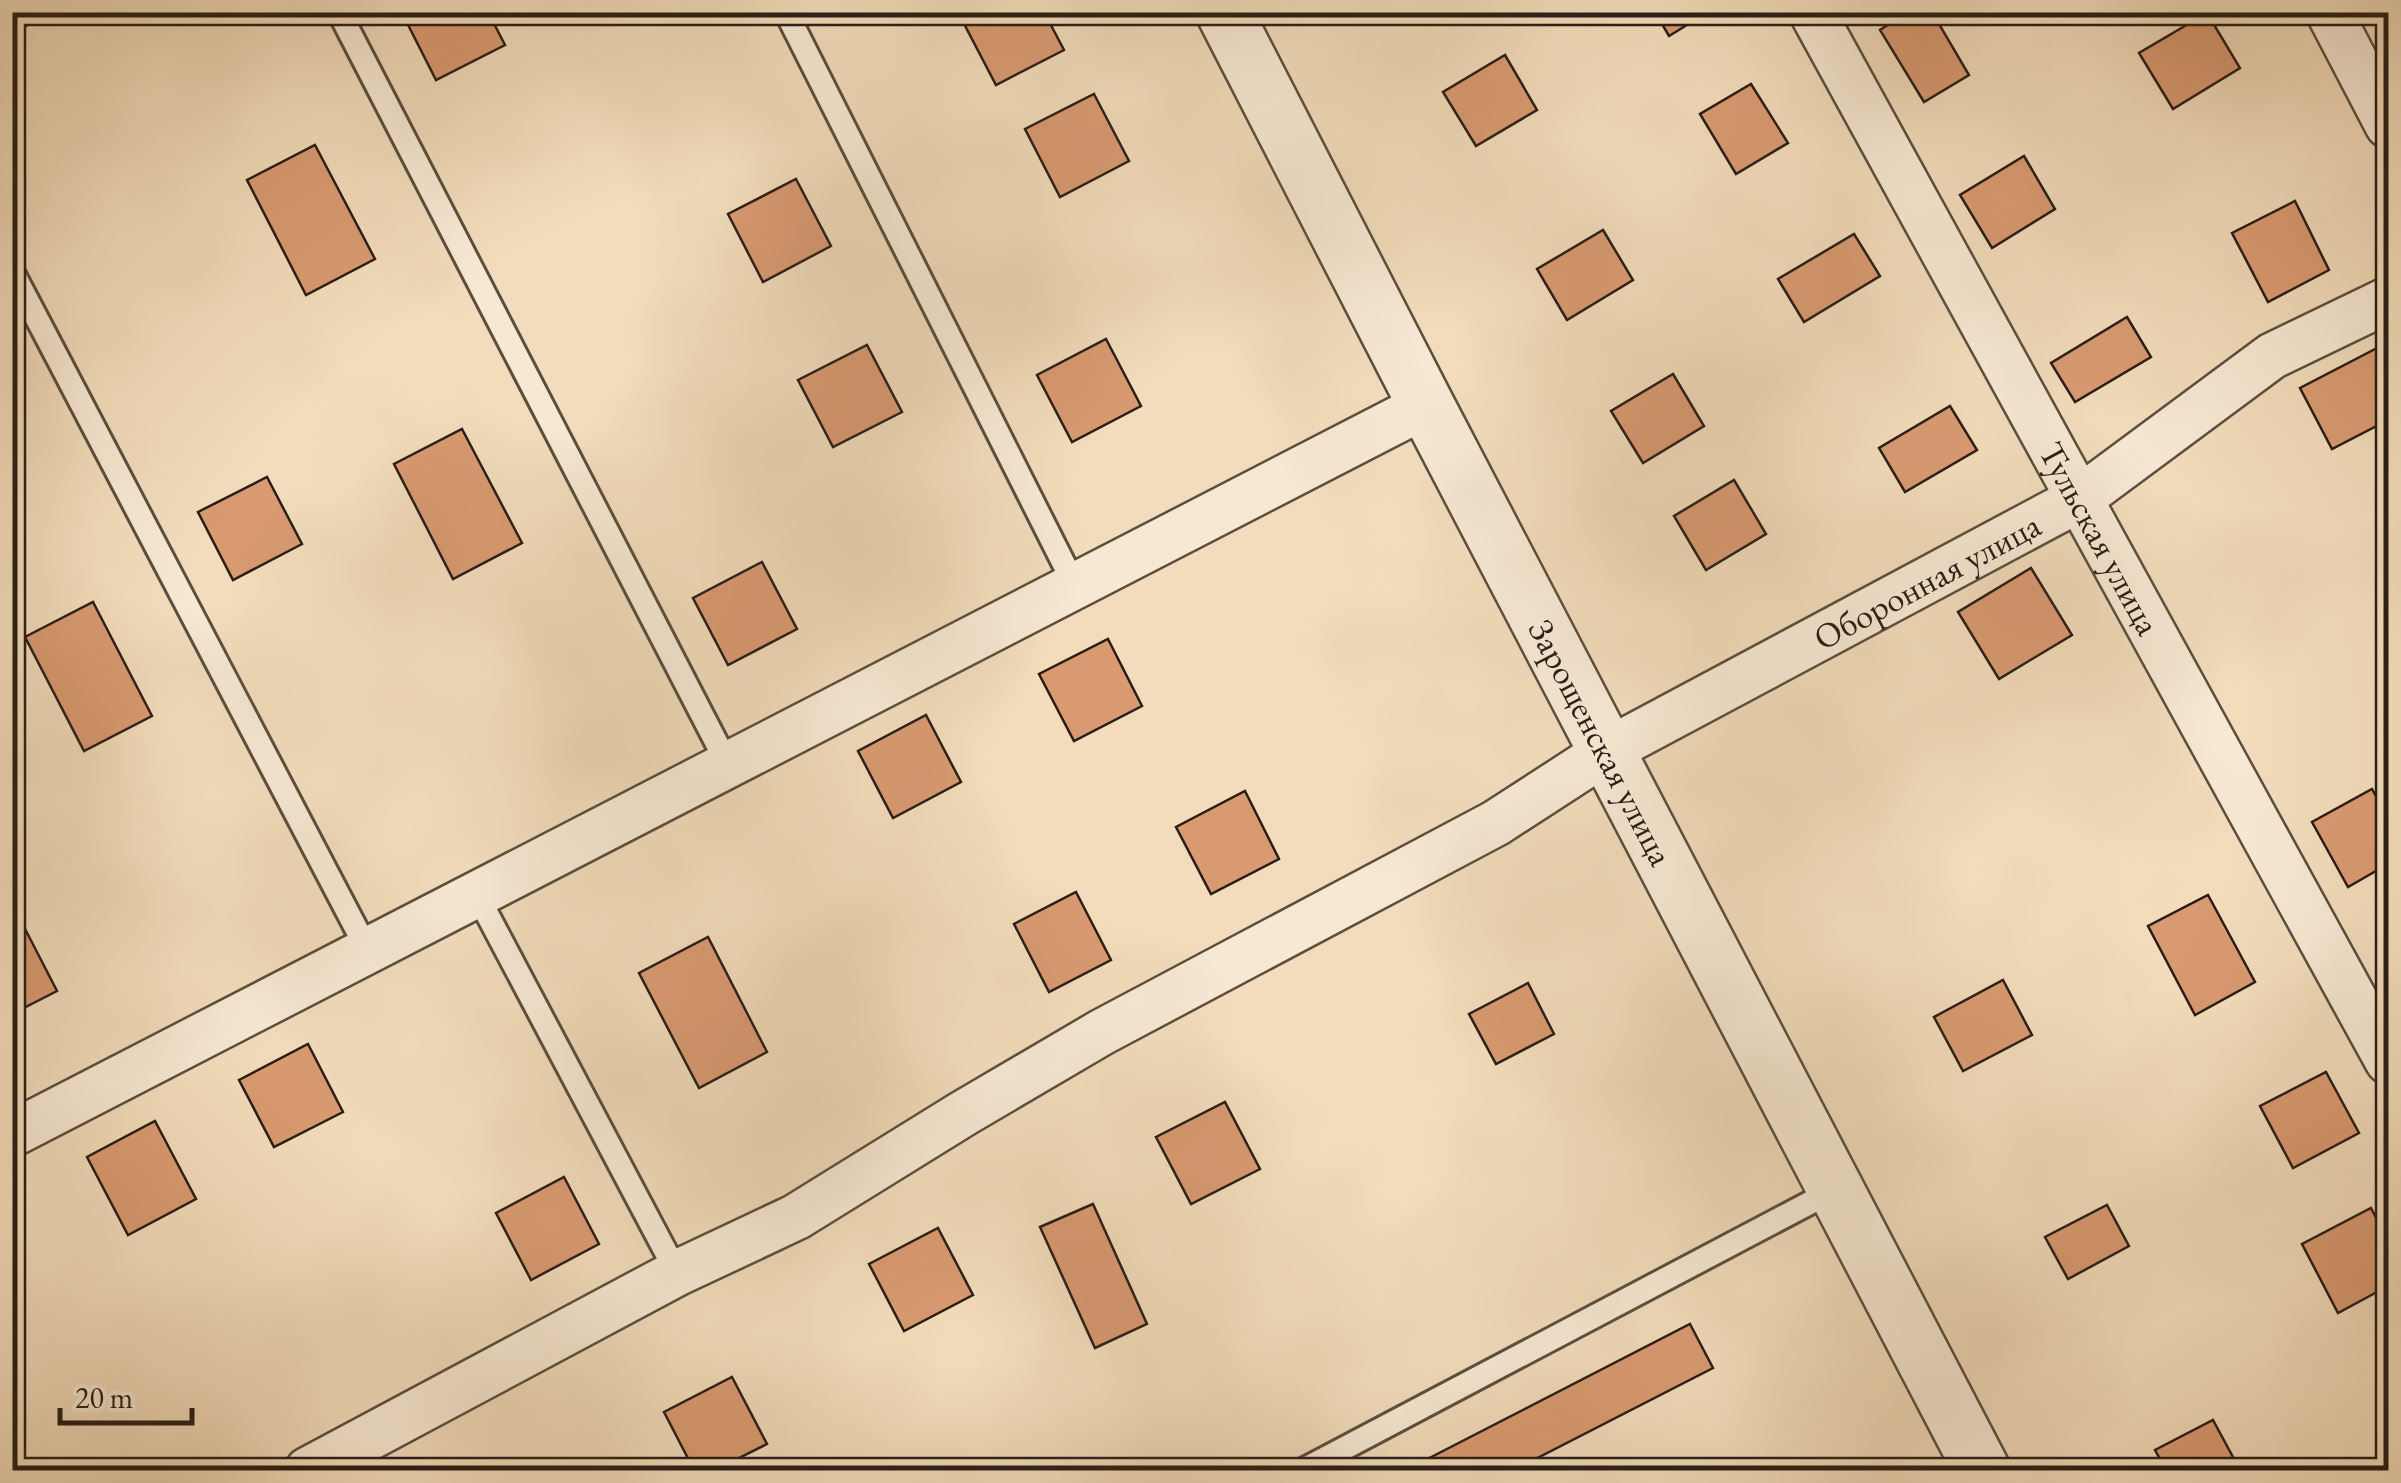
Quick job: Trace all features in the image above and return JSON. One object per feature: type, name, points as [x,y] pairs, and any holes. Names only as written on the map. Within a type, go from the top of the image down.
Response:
[{"type":"street","name":"Зарощенская улица","points":[[1224,12],[1982,1470]]},
{"type":"street","name":"Тульская улица","points":[[1812,12],[2388,1061]]},
{"type":"street","points":[[2329,12],[2388,125]]},
{"type":"street","name":"Оборонная улица","points":[[308,1470],[677,1273],[796,1218],[1102,1032],[1496,823],[1607,751],[2079,499],[2272,356],[2388,300]]},
{"type":"street","points":[[12,1134],[1426,405]]},
{"type":"lane","points":[[339,12],[728,765]]},
{"type":"lane","points":[[786,12],[1076,586]]},
{"type":"lane","points":[[12,270],[368,951]]},
{"type":"lane","points":[[478,894],[677,1273]]},
{"type":"lane","points":[[1303,1470],[1836,1190]]},
{"type":"building","points":[[12,12],[34,12],[38,20],[12,33]]},
{"type":"building","points":[[488,12],[505,45],[436,80],[402,13]]},
{"type":"building","points":[[972,12],[1044,12],[1064,50],[996,85],[961,18]]},
{"type":"building","points":[[1655,12],[1708,12],[1669,36]]},
{"type":"building","points":[[1908,12],[1932,12],[1969,75],[1924,102],[1880,30]]},
{"type":"building","points":[[2207,13],[2240,68],[2173,109],[2139,53]]},
{"type":"building","points":[[1505,55],[1537,110],[1476,146],[1443,92]]},
{"type":"building","points":[[1751,84],[1788,143],[1736,174],[1700,114]]},
{"type":"building","points":[[1094,94],[1129,161],[1060,197],[1025,129]]},
{"type":"building","points":[[315,145],[375,259],[306,295],[247,180]]},
{"type":"building","points":[[2024,156],[2055,209],[1992,248],[1960,195]]},
{"type":"building","points":[[796,179],[831,246],[763,282],[728,214]]},
{"type":"building","points":[[2295,201],[2329,270],[2268,302],[2232,233]]},
{"type":"building","points":[[1603,230],[1633,280],[1567,320],[1537,269]]},
{"type":"building","points":[[1854,234],[1880,276],[1804,322],[1778,279]]},
{"type":"building","points":[[2127,317],[2151,357],[2075,402],[2051,363]]},
{"type":"building","points":[[1106,339],[1141,406],[1072,442],[1037,375]]},
{"type":"building","points":[[867,345],[902,412],[833,447],[798,380]]},
{"type":"building","points":[[2383,345],[2388,356],[2388,420],[2332,449],[2300,388]]},
{"type":"building","points":[[1673,374],[1704,426],[1643,463],[1611,411]]},
{"type":"building","points":[[1950,406],[1977,450],[1905,492],[1879,448]]},
{"type":"building","points":[[462,429],[522,543],[453,579],[394,464]]},
{"type":"building","points":[[267,477],[302,544],[233,580],[198,512]]},
{"type":"building","points":[[1734,480],[1766,534],[1706,570],[1674,516]]},
{"type":"building","points":[[762,562],[797,629],[728,665],[693,598]]},
{"type":"building","points":[[2031,568],[2072,635],[1999,679],[1958,612]]},
{"type":"building","points":[[93,602],[152,716],[84,751],[25,637]]},
{"type":"building","points":[[1108,639],[1142,706],[1074,741],[1039,674]]},
{"type":"building","points":[[926,715],[961,782],[893,818],[858,751]]},
{"type":"building","points":[[2372,789],[2388,818],[2388,864],[2348,887],[2312,822]]},
{"type":"building","points":[[1245,791],[1279,859],[1211,894],[1176,827]]},
{"type":"building","points":[[1076,892],[1111,960],[1049,992],[1014,924]]},
{"type":"building","points":[[2208,895],[2255,982],[2195,1015],[2148,926]]},
{"type":"building","points":[[22,923],[57,991],[12,1014],[12,928]]},
{"type":"building","points":[[708,937],[767,1052],[699,1088],[639,973]]},
{"type":"building","points":[[2003,980],[2032,1035],[1963,1071],[1934,1017]]},
{"type":"building","points":[[1528,983],[1554,1034],[1496,1064],[1469,1014]]},
{"type":"building","points":[[308,1044],[343,1112],[274,1147],[239,1080]]},
{"type":"building","points":[[2326,1072],[2359,1133],[2293,1168],[2260,1106]]},
{"type":"building","points":[[1225,1102],[1260,1169],[1191,1204],[1156,1137]]},
{"type":"building","points":[[155,1121],[196,1199],[128,1235],[87,1157]]},
{"type":"building","points":[[564,1177],[599,1244],[531,1280],[496,1213]]},
{"type":"building","points":[[1093,1204],[1147,1324],[1095,1348],[1040,1227]]},
{"type":"building","points":[[2107,1205],[2129,1246],[2068,1279],[2045,1237]]},
{"type":"building","points":[[2371,1208],[2388,1241],[2388,1286],[2338,1313],[2302,1244]]},
{"type":"building","points":[[938,1228],[973,1295],[904,1331],[869,1264]]},
{"type":"building","points":[[1690,1324],[1713,1368],[1514,1470],[1406,1470]]},
{"type":"building","points":[[732,1377],[767,1444],[715,1470],[694,1470],[664,1412]]},
{"type":"building","points":[[2213,1420],[2240,1470],[2166,1470],[2155,1450]]}]
